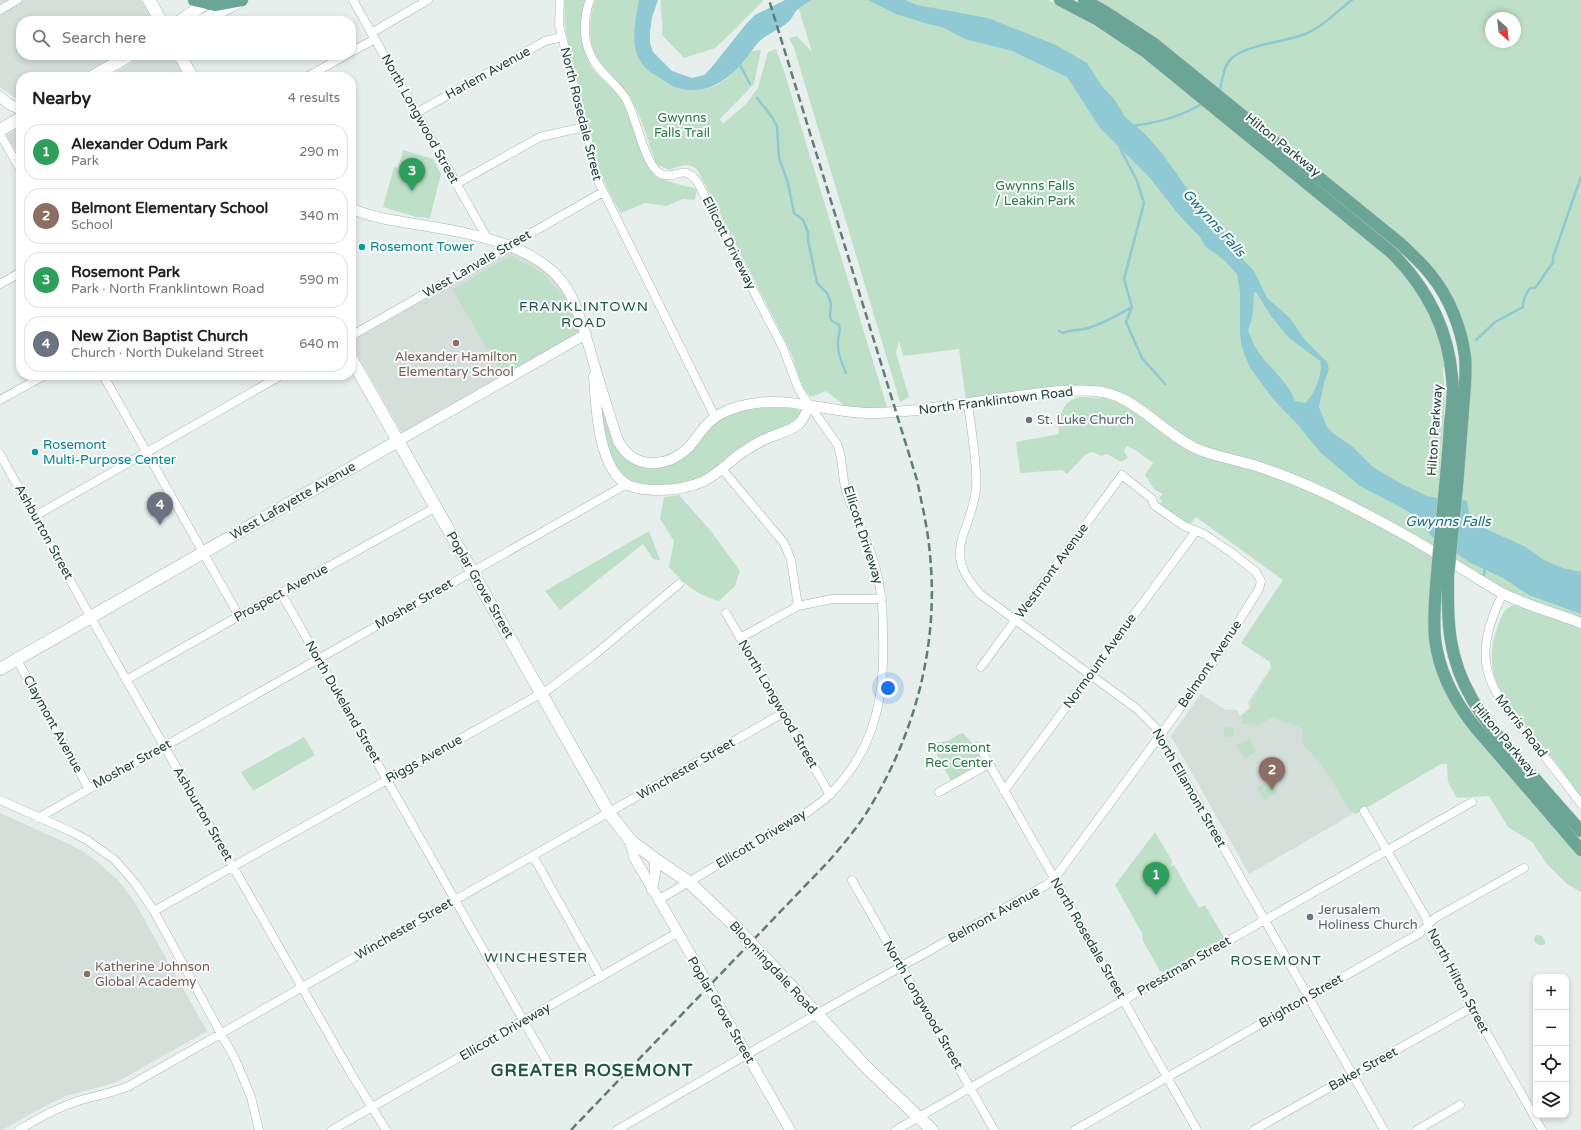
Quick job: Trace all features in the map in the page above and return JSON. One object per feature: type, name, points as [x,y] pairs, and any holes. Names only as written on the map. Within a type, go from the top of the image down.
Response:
[{"type":"main road","points":[[149,0],[157,16]]},
{"type":"main road","name":"Hilton Parkway","points":[[1060,0],[1098,20],[1184,76],[1406,249],[1432,275],[1444,294],[1454,314],[1460,334],[1465,356],[1465,383],[1451,487],[1442,575],[1434,615],[1435,639],[1439,659],[1454,697],[1475,728],[1581,850]]},
{"type":"main road","name":"Hilton Parkway","points":[[1084,0],[1153,43],[1184,76]]},
{"type":"main road","points":[[186,16],[203,1],[215,5],[241,1]]},
{"type":"main road","points":[[211,16],[241,1]]},
{"type":"main road","points":[[101,72],[121,60]]},
{"type":"main road","points":[[183,60],[189,72]]},
{"type":"main road","name":"Hilton Parkway","points":[[1231,113],[1392,253],[1406,267],[1429,301],[1439,320],[1445,339],[1452,377],[1451,487]]},
{"type":"main road","points":[[0,130],[16,121]]},
{"type":"main road","name":"Poplar Grove Street","points":[[356,367],[609,813]]},
{"type":"main road","name":"West Lafayette Avenue","points":[[0,670],[398,441]]},
{"type":"main road","name":"Hilton Parkway","points":[[1442,575],[1450,637],[1454,655],[1467,691],[1475,706],[1500,739],[1581,831]]},
{"type":"main road","name":"Bloomingdale Road","points":[[609,813],[630,840],[689,882],[736,927],[866,1067],[932,1130]]},
{"type":"street","points":[[0,10],[18,0]]},
{"type":"street","name":"North Longwood Street","points":[[353,0],[487,238]]},
{"type":"street","points":[[356,48],[428,0]]},
{"type":"street","name":"North Rosedale Street","points":[[560,0],[559,20],[562,37],[598,181],[715,417]]},
{"type":"street","name":"Ellicott Driveway","points":[[590,0],[585,26],[588,49],[594,63],[626,99],[654,168],[658,172],[667,176],[687,172],[695,178],[778,339],[799,390],[808,405],[832,435],[841,453],[846,492],[872,554],[882,599],[884,659],[883,682],[876,717],[862,752],[849,773],[830,795],[806,813],[658,900]]},
{"type":"street","name":"Harlem Avenue","points":[[416,113],[545,41],[562,37]]},
{"type":"street","points":[[316,72],[337,60]]},
{"type":"street","points":[[0,97],[16,108]]},
{"type":"street","points":[[456,184],[540,137],[584,127]]},
{"type":"street","points":[[0,134],[16,162]]},
{"type":"street","name":"West Lanvale Street","points":[[356,333],[603,192]]},
{"type":"street","name":"North Franklintown Road","points":[[356,211],[487,238],[508,246],[543,263],[555,273],[570,294],[586,334],[618,441],[623,450],[629,456],[638,461],[658,463],[668,460],[691,445],[708,423],[715,417],[732,409],[755,403],[791,402],[864,414],[968,404],[1057,392],[1087,390],[1111,394],[1124,399],[1193,447],[1272,471],[1326,494],[1419,542],[1503,593],[1581,623]]},
{"type":"street","points":[[0,284],[16,275]]},
{"type":"street","name":"West Lafayette Avenue","points":[[398,441],[586,334]]},
{"type":"street","name":"North Franklintown Road","points":[[592,357],[595,396],[603,448],[611,466],[618,476],[627,484]]},
{"type":"street","points":[[0,400],[36,380]]},
{"type":"street","points":[[106,380],[239,616]]},
{"type":"street","points":[[35,516],[273,380]]},
{"type":"street","name":"North Ellamont Street","points":[[968,404],[976,489],[974,501],[961,541],[960,561],[967,578],[980,594],[1137,709],[1155,727],[1384,1130]]},
{"type":"street","points":[[627,484],[645,489],[682,488],[704,481],[722,469],[745,450],[761,441],[792,429],[806,415],[808,405]]},
{"type":"street","name":"Ashburton Street","points":[[0,454],[126,680],[371,1108],[386,1130]]},
{"type":"street","points":[[722,469],[784,544],[790,560],[798,606]]},
{"type":"street","name":"Westmont Avenue","points":[[981,667],[1122,475],[1147,495],[1152,500],[1154,505],[1184,526],[1196,531]]},
{"type":"street","name":"Mosher Street","points":[[38,818],[627,484]]},
{"type":"street","name":"Prospect Avenue","points":[[126,680],[436,507]]},
{"type":"street","name":"Belmont Avenue","points":[[617,1130],[817,1014],[1046,885],[1054,878],[1216,659],[1259,589],[1261,581],[1256,572],[1232,553],[1204,534],[1196,531]]},
{"type":"street","name":"Normount Avenue","points":[[1004,791],[1196,531]]},
{"type":"street","name":"Riggs Avenue","points":[[154,911],[541,693],[593,656],[679,584]]},
{"type":"street","name":"North Dukeland Street","points":[[281,593],[547,1062]]},
{"type":"street","name":"Morris Road","points":[[1503,593],[1493,615],[1486,644],[1485,658],[1490,681],[1511,716],[1581,804]]},
{"type":"street","points":[[740,638],[798,606],[832,599],[882,599]]},
{"type":"street","name":"North Longwood Street","points":[[726,613],[830,795]]},
{"type":"street","name":"Claymont Avenue","points":[[17,660],[89,789]]},
{"type":"street","name":"Winchester Street","points":[[18,1130],[63,1106],[129,1086],[783,713]]},
{"type":"street","name":"North Rosedale Street","points":[[979,746],[1197,1130]]},
{"type":"street","points":[[939,792],[989,764]]},
{"type":"street","points":[[0,800],[82,838],[115,860],[136,882],[154,911],[243,1075],[259,1130]]},
{"type":"street","name":"Presstman Street","points":[[896,1130],[1472,802]]},
{"type":"street","name":"North Hilton Street","points":[[1364,811],[1425,916],[1431,935],[1471,1008],[1542,1130]]},
{"type":"street","name":"Poplar Grove Street","points":[[630,840],[634,857],[652,890],[702,974],[790,1130]]},
{"type":"street","points":[[533,856],[601,977]]},
{"type":"street","points":[[652,890],[655,874],[655,859]]},
{"type":"street","name":"Brighton Street","points":[[1075,1130],[1420,932],[1435,918],[1524,868]]},
{"type":"street","name":"North Longwood Street","points":[[852,880],[994,1130]]},
{"type":"street","name":"Ellicott Driveway","points":[[332,1130],[677,934]]},
{"type":"street","name":"Baker Street","points":[[1254,1130],[1471,1008]]},
{"type":"street","points":[[1417,1130],[1460,1105]]},
{"type":"shaded area","points":[[0,0],[141,0],[150,16],[16,16],[16,60],[108,60],[87,72],[16,72],[16,98],[0,87]]},
{"type":"shaded area","points":[[136,60],[177,60],[183,72],[116,72]]},
{"type":"shaded area","points":[[16,130],[16,151],[6,135]]},
{"type":"shaded area","name":"Alexander Hamilton Elementary School","points":[[509,252],[525,257],[551,275],[566,297],[580,331],[404,433],[402,433],[356,352],[356,338]]},
{"type":"shaded area","points":[[1273,664],[1331,766],[1353,814],[1249,874],[1171,736],[1201,694],[1226,710],[1237,710],[1240,716],[1249,708],[1248,702]]},
{"type":"shaded area","name":"Katherine Johnson Global Academy","points":[[0,813],[82,851],[118,880],[134,901],[207,1031],[114,1083],[66,1096],[2,1130],[0,1130]]},
{"type":"green space","name":"Gwynns Falls Trail","points":[[565,0],[586,0],[582,17],[582,36],[583,46],[589,63],[597,74],[616,91],[622,99],[634,124],[649,168],[665,180],[697,189],[695,200],[683,199],[666,206],[645,203],[621,213],[605,182],[593,149],[568,40],[564,10]]},
{"type":"green space","points":[[595,0],[658,0],[649,6],[647,58],[704,89],[725,80],[743,63],[752,51],[761,50],[754,84],[720,119],[723,124],[746,104],[758,88],[768,52],[776,49],[887,407],[864,408],[845,406],[826,391],[811,397],[803,387],[790,351],[697,169],[686,165],[669,170],[656,164],[634,104],[626,91],[599,62],[595,55],[592,48],[590,23]]},
{"type":"green space","points":[[661,0],[763,1],[715,48],[684,58],[662,35]]},
{"type":"green space","name":"Gwynns Falls / Leakin Park","points":[[801,0],[1048,0],[1106,33],[1161,71],[1389,256],[1415,287],[1434,319],[1447,367],[1443,367],[1445,403],[1434,548],[1257,462],[1197,445],[1107,389],[966,401],[959,349],[903,356],[899,341],[896,353],[909,397],[900,402],[794,48],[789,38],[797,36],[812,52],[797,3]]},
{"type":"green space","points":[[1093,0],[1581,0],[1581,620],[1502,588],[1455,561],[1457,552],[1471,370],[1443,281]]},
{"type":"green space","points":[[403,150],[433,159],[441,174],[430,218],[416,217],[383,207],[394,167],[398,168]]},
{"type":"green space","points":[[510,256],[542,272],[564,297],[580,331],[503,376],[453,289]]},
{"type":"green space","points":[[600,394],[621,451],[663,466],[676,462],[688,455],[708,431],[718,422],[725,417],[741,411],[759,408],[789,408],[801,412],[801,417],[711,473],[691,481],[678,484],[644,485],[631,481],[622,474],[616,465],[607,442],[604,429]]},
{"type":"green space","points":[[1081,397],[1104,398],[1122,404],[1154,425],[1258,471],[1305,489],[1366,519],[1433,556],[1429,614],[1467,726],[1581,857],[1581,892],[1567,884],[1547,864],[1532,842],[1508,827],[1489,796],[1457,798],[1448,782],[1447,764],[1441,764],[1356,814],[1349,810],[1327,772],[1303,744],[1303,729],[1273,717],[1257,726],[1242,723],[1241,717],[1251,708],[1251,701],[1271,669],[1270,662],[1241,643],[1283,580],[1196,517],[1186,529],[1157,507],[1162,501],[1159,498],[1163,494],[1154,489],[1145,475],[1153,463],[1127,446],[1124,451],[1128,458],[1121,462],[1107,454],[1101,456],[1093,452],[1086,454],[1067,474],[1062,470],[1020,473],[1016,442],[1059,434],[1059,422],[1064,408],[1070,401]]},
{"type":"green space","points":[[679,495],[711,531],[740,571],[735,586],[719,601],[704,596],[691,588],[669,567],[674,541],[660,519],[664,497]]},
{"type":"green space","points":[[649,531],[660,560],[653,559],[643,544],[560,610],[545,591]]},
{"type":"green space","points":[[1516,604],[1581,627],[1581,797],[1557,764],[1513,711],[1496,682],[1492,666],[1492,648],[1501,617],[1507,609]]},
{"type":"green space","points":[[1229,726],[1233,728],[1235,732],[1233,736],[1229,738],[1225,736],[1223,732],[1225,728]]},
{"type":"green space","name":"Rosemont Rec Center","points":[[963,733],[973,744],[984,762],[951,781],[932,745],[934,743],[948,741]]},
{"type":"green space","points":[[304,737],[315,755],[253,791],[241,772]]},
{"type":"green space","points":[[1249,739],[1257,751],[1245,759],[1237,746]]},
{"type":"green space","points":[[1270,780],[1277,793],[1264,800],[1257,787]]},
{"type":"green space","points":[[1155,832],[1172,861],[1171,866],[1174,865],[1199,908],[1205,905],[1225,939],[1164,972],[1160,971],[1143,941],[1142,933],[1115,885]]},
{"type":"green space","points":[[1536,935],[1542,936],[1545,944],[1537,944],[1534,939]]},
{"type":"water","points":[[639,0],[658,0],[652,17],[650,32],[650,43],[653,52],[672,71],[692,78],[704,75],[711,68],[755,15],[785,0],[811,0],[799,8],[787,23],[760,41],[731,75],[715,85],[697,90],[688,90],[672,86],[667,83],[647,69],[640,61],[634,43],[635,22]]},
{"type":"water","name":"Gwynns Falls","points":[[868,0],[905,0],[917,5],[988,18],[1056,45],[1087,63],[1101,85],[1114,99],[1125,117],[1145,134],[1161,152],[1198,204],[1220,226],[1232,248],[1254,271],[1267,298],[1290,318],[1305,340],[1327,362],[1329,369],[1324,383],[1319,407],[1327,427],[1334,434],[1353,447],[1373,467],[1398,482],[1427,496],[1467,501],[1470,518],[1479,526],[1524,546],[1544,560],[1563,568],[1581,572],[1581,614],[1529,595],[1503,578],[1469,562],[1431,536],[1416,517],[1360,486],[1320,452],[1298,425],[1273,399],[1251,369],[1241,343],[1240,292],[1237,274],[1224,260],[1206,247],[1200,237],[1178,214],[1150,178],[1100,128],[1067,77],[1012,51],[965,39],[942,27],[896,14]],"holes":[[[1256,292],[1271,316],[1289,338],[1320,361],[1321,371],[1315,389],[1305,403],[1295,401],[1288,387],[1262,357],[1253,343],[1248,330],[1252,316],[1254,293]]]},
{"type":"waterway","points":[[1219,92],[1226,66],[1232,58],[1246,50],[1297,37],[1312,31],[1352,0]]},
{"type":"waterway","points":[[739,63],[750,84]]},
{"type":"waterway","points":[[757,98],[777,126],[779,158],[788,183],[794,213],[803,220],[808,232],[808,240],[817,283],[827,293],[831,303],[830,317],[832,321],[839,325],[838,350],[846,373]]},
{"type":"waterway","points":[[1132,126],[1169,118],[1187,112],[1203,103]]},
{"type":"waterway","points":[[1120,148],[1137,181],[1144,203],[1124,279],[1132,307],[1126,322],[1142,358],[1165,384]]},
{"type":"waterway","points":[[1476,340],[1495,322],[1523,307],[1524,299],[1530,288],[1535,288],[1553,263],[1553,257],[1581,177]]},
{"type":"waterway","points":[[1059,331],[1063,333],[1085,329],[1110,319],[1132,307]]},
{"type":"waterway","points":[[1484,575],[1485,568]]},
{"type":"railway","points":[[571,1130],[828,862],[854,831],[884,783],[898,752],[910,721],[920,688],[927,656],[931,622],[932,589],[929,545],[917,480],[769,0]]},
{"type":"place","name":"Rosemont Park","points":[[412,191]]},
{"type":"place","name":"Rosemont Tower","points":[[362,247]]},
{"type":"place","name":"Alexander Hamilton Elementary School","points":[[456,343]]},
{"type":"place","name":"St. Luke Church","points":[[1029,420]]},
{"type":"place","name":"Rosemont Multi-Purpose Center","points":[[35,452]]},
{"type":"place","name":"New Zion Baptist Church","points":[[160,525]]},
{"type":"place","name":"Belmont Elementary School","points":[[1272,790]]},
{"type":"place","name":"Alexander Odum Park","points":[[1156,895]]},
{"type":"place","name":"Jerusalem Holiness Church","points":[[1310,917]]},
{"type":"place","name":"Katherine Johnson Global Academy","points":[[87,974]]},
{"type":"district","name":"FRANKLINTOWN ROAD","points":[[584,314]]},
{"type":"district","name":"WINCHESTER","points":[[536,957]]},
{"type":"district","name":"ROSEMONT","points":[[1276,960]]},
{"type":"district","name":"GREATER ROSEMONT","points":[[592,1070]]}]
